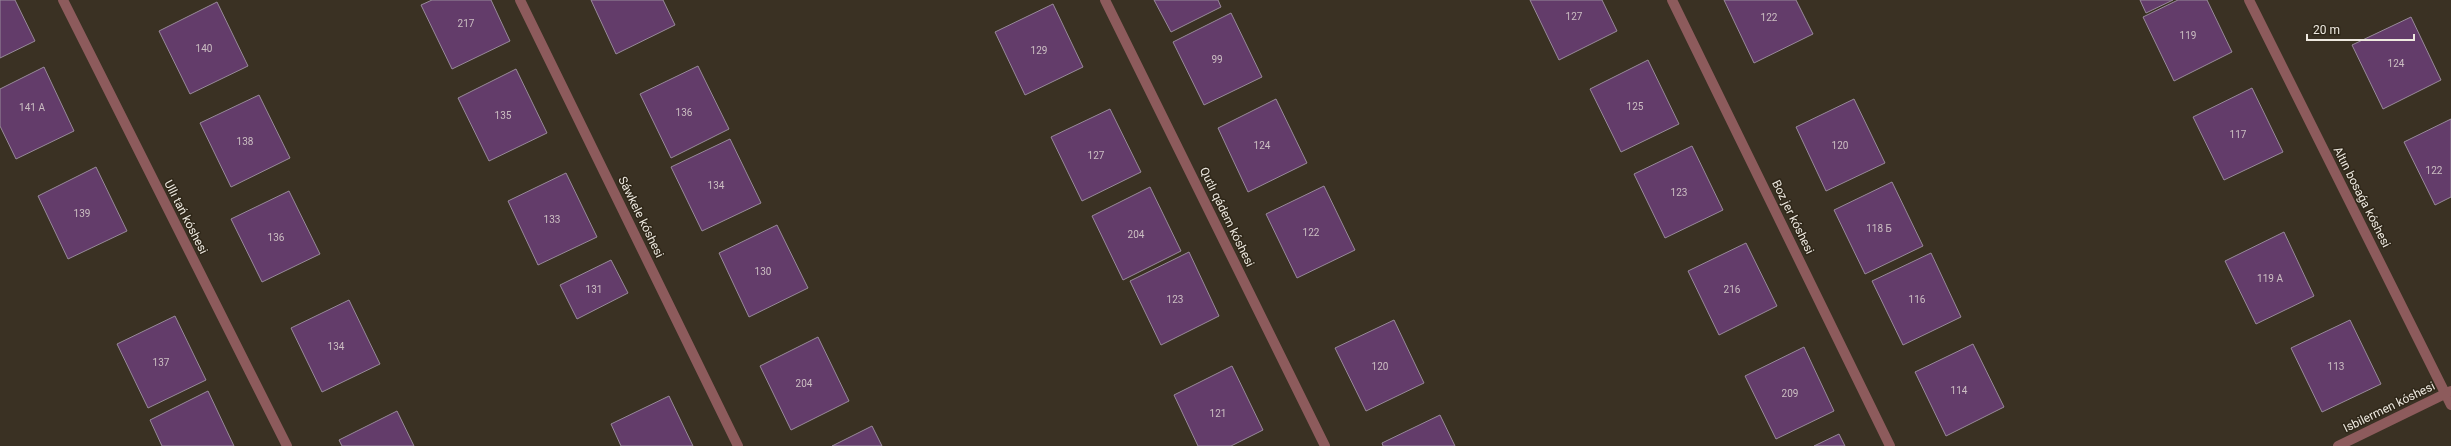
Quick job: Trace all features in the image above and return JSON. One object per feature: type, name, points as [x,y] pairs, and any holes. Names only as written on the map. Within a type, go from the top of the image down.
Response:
[{"type":"street","name":"Ullı tań kóshesi","points":[[63,0],[287,446]]},
{"type":"street","name":"Sáwkele kóshesi","points":[[520,0],[738,446]]},
{"type":"street","name":"Qutlı qádem kóshesi","points":[[1105,0],[1325,446]]},
{"type":"street","name":"Boz jer kóshesi","points":[[1672,0],[1890,446]]},
{"type":"street","name":"Altın bosaǵa kóshesi","points":[[2249,0],[2448,392],[2451,406]]},
{"type":"street","name":"Isbilermen kóshesi","points":[[2338,446],[2448,392]]},
{"type":"building","points":[[0,0],[15,0],[35,41],[0,58]]},
{"type":"building","points":[[432,0],[491,0],[510,41],[452,69],[421,5]]},
{"type":"building","points":[[591,0],[663,0],[675,25],[616,54]]},
{"type":"building","points":[[1154,0],[1218,0],[1221,7],[1171,32]]},
{"type":"building","points":[[1530,0],[1602,0],[1617,31],[1559,60]]},
{"type":"building","points":[[1724,0],[1796,0],[1813,34],[1754,63]]},
{"type":"building","points":[[2140,0],[2173,0],[2146,13]]},
{"type":"building","points":[[2178,0],[2207,0],[2232,52],[2174,81],[2143,17]]},
{"type":"building","points":[[217,2],[248,66],[190,94],[159,31]]},
{"type":"building","points":[[1053,4],[1083,67],[1025,95],[995,32]]},
{"type":"building","points":[[1231,13],[1262,77],[1204,105],[1173,42]]},
{"type":"building","points":[[2411,17],[2441,80],[2383,109],[2352,45]]},
{"type":"building","points":[[1648,60],[1679,124],[1621,152],[1590,89]]},
{"type":"building","points":[[698,66],[729,129],[671,158],[640,94]]},
{"type":"building","points":[[44,67],[74,131],[16,159],[0,126],[0,89]]},
{"type":"building","points":[[516,69],[547,133],[489,161],[458,98]]},
{"type":"building","points":[[2252,88],[2283,152],[2224,180],[2193,117]]},
{"type":"building","points":[[259,95],[290,158],[231,187],[200,123]]},
{"type":"building","points":[[1276,99],[1307,163],[1248,192],[1218,128]]},
{"type":"building","points":[[1854,99],[1885,163],[1826,191],[1796,127]]},
{"type":"building","points":[[1110,109],[1141,172],[1082,201],[1051,137]]},
{"type":"building","points":[[2451,119],[2451,197],[2435,205],[2404,142]]},
{"type":"building","points":[[730,139],[761,203],[702,231],[671,167]]},
{"type":"building","points":[[1692,146],[1723,210],[1665,238],[1634,174]]},
{"type":"building","points":[[96,167],[127,231],[68,259],[38,196]]},
{"type":"building","points":[[566,173],[597,237],[538,265],[508,201]]},
{"type":"building","points":[[1892,182],[1923,246],[1865,274],[1834,210]]},
{"type":"building","points":[[1324,186],[1355,250],[1297,278],[1266,214]]},
{"type":"building","points":[[1150,187],[1181,251],[1123,280],[1092,216]]},
{"type":"building","points":[[289,191],[320,254],[262,282],[231,219]]},
{"type":"building","points":[[777,225],[808,288],[749,317],[719,253]]},
{"type":"building","points":[[2284,232],[2314,296],[2256,324],[2225,261]]},
{"type":"building","points":[[1746,243],[1777,306],[1719,335],[1688,271]]},
{"type":"building","points":[[1189,252],[1219,316],[1161,345],[1130,281]]},
{"type":"building","points":[[1931,253],[1961,317],[1903,345],[1872,281]]},
{"type":"building","points":[[611,260],[628,293],[577,319],[560,285]]},
{"type":"building","points":[[349,300],[380,364],[322,392],[291,328]]},
{"type":"building","points":[[175,316],[206,380],[148,408],[117,344]]},
{"type":"building","points":[[1394,320],[1424,383],[1366,411],[1335,348]]},
{"type":"building","points":[[2350,320],[2381,384],[2322,412],[2291,348]]},
{"type":"building","points":[[818,337],[849,401],[791,430],[760,366]]},
{"type":"building","points":[[1973,344],[2004,407],[1946,436],[1915,372]]},
{"type":"building","points":[[1804,347],[1834,411],[1776,439],[1745,376]]},
{"type":"building","points":[[1232,366],[1263,430],[1231,446],[1198,446],[1174,395]]},
{"type":"building","points":[[208,391],[234,446],[162,446],[150,420]]},
{"type":"building","points":[[669,396],[693,446],[621,446],[611,424]]},
{"type":"building","points":[[397,411],[414,446],[342,446],[339,440]]},
{"type":"building","points":[[1440,415],[1455,446],[1383,446],[1382,443]]},
{"type":"building","points":[[872,426],[882,446],[832,446]]},
{"type":"building","points":[[1839,434],[1845,446],[1814,446]]}]
